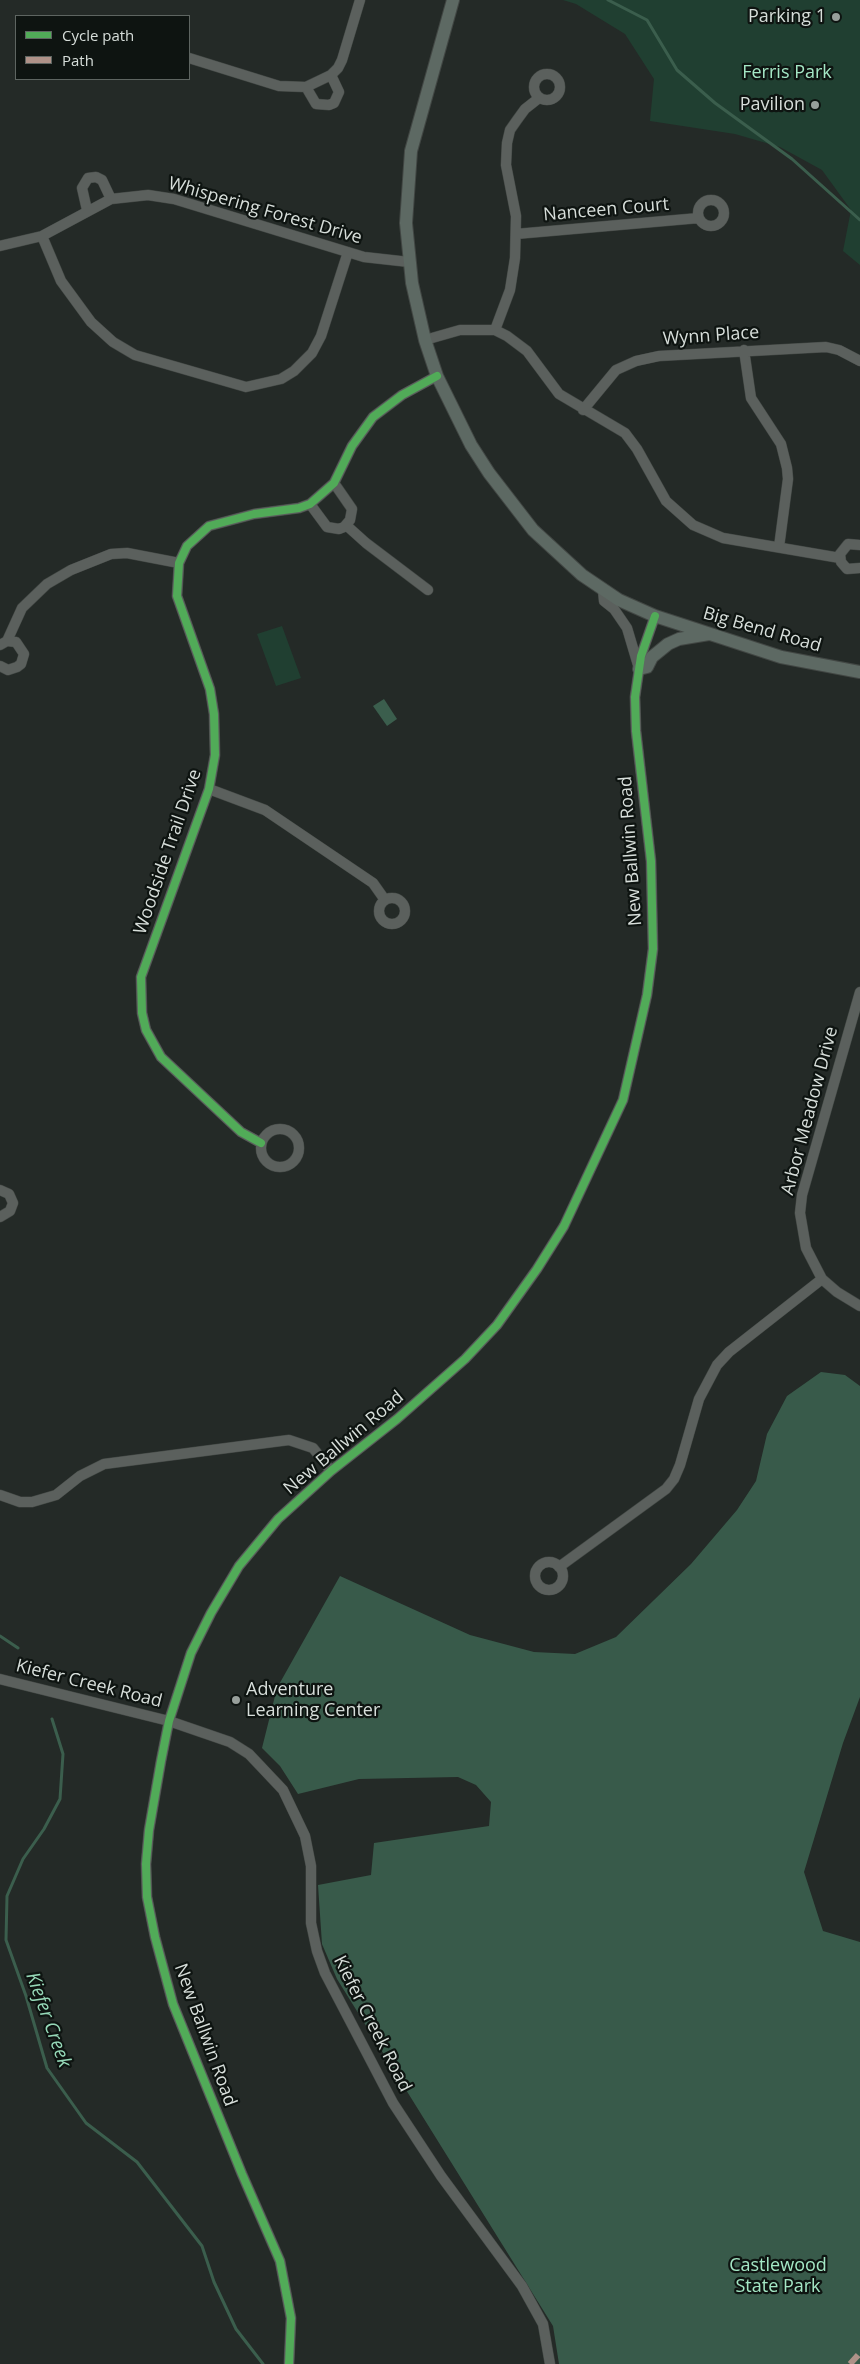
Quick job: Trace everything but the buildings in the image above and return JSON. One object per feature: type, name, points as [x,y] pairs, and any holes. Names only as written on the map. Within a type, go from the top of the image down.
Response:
[{"type":"main road","points":[[453,0],[411,151],[406,200],[409,262],[417,310],[425,340],[437,376],[472,445],[516,510],[565,561],[603,590],[655,616]]},
{"type":"main road","name":"Big Bend Road","points":[[655,616],[781,657],[860,672]]},
{"type":"main road","points":[[639,669],[647,667],[652,657],[668,644],[680,639],[710,634]]},
{"type":"street","points":[[190,58],[278,86],[310,85],[331,75],[342,60],[360,0]]},
{"type":"street","points":[[310,85],[316,104],[329,106],[338,97],[339,92],[331,75]]},
{"type":"street","points":[[495,330],[513,276],[516,234],[516,216],[506,165],[506,143],[510,130],[525,109],[539,98]]},
{"type":"street","points":[[87,210],[82,188],[88,178],[96,177],[102,180],[111,199]]},
{"type":"street","name":"Whispering Forest Drive","points":[[0,246],[42,236],[87,210],[111,199],[148,195],[174,198],[364,257],[409,262]]},
{"type":"street","name":"Nanceen Court","points":[[516,234],[699,218]]},
{"type":"street","points":[[42,236],[61,281],[91,322],[113,342],[135,355],[246,387],[282,379],[294,371],[312,353],[321,336],[348,252]]},
{"type":"street","points":[[425,340],[460,330],[495,330],[518,343],[527,351],[560,394],[583,410],[624,433],[637,449],[666,501],[693,525],[723,538],[779,546],[840,558]]},
{"type":"street","name":"Wynn Place","points":[[583,410],[605,382],[626,364],[659,356],[826,347],[839,350],[860,361]]},
{"type":"street","points":[[744,350],[751,398],[761,416],[777,435],[786,463],[788,479],[779,546]]},
{"type":"street","name":"Woodside Trail Drive","points":[[261,1143],[241,1132],[161,1056],[146,1030],[142,1013],[141,977],[209,789],[215,755],[214,714],[207,680],[179,605],[176,583],[179,562],[187,546],[209,526],[254,514],[299,508],[310,504],[334,483],[352,446],[373,417],[402,395],[437,376]]},
{"type":"street","points":[[310,504],[327,528],[339,529],[346,525],[350,520],[352,509],[334,483]]},
{"type":"street","points":[[346,525],[366,543],[428,590]]},
{"type":"street","points":[[860,545],[852,543],[844,546],[840,554],[840,562],[847,569],[860,568]]},
{"type":"street","points":[[0,666],[13,669],[21,664],[24,659],[20,645],[4,643],[22,608],[47,584],[71,570],[111,554],[127,553],[179,562]]},
{"type":"street","points":[[603,590],[604,601],[614,608],[627,628],[639,669]]},
{"type":"street","name":"New Ballwin Road","points":[[289,2364],[291,2318],[280,2261],[242,2174],[173,2004],[155,1937],[147,1897],[146,1864],[149,1830],[169,1721],[191,1653],[211,1613],[239,1566],[278,1519],[331,1471],[403,1413],[465,1359],[497,1325],[537,1269],[564,1226],[623,1100],[648,995],[653,950],[651,861],[636,731],[635,696],[641,656],[655,616]]},
{"type":"street","points":[[209,789],[265,810],[373,883],[385,900]]},
{"type":"street","name":"Arbor Meadow Drive","points":[[860,992],[856,1016],[802,1195],[800,1213],[806,1248],[811,1262],[822,1279],[837,1292],[860,1306]]},
{"type":"street","points":[[0,1190],[9,1194],[13,1203],[10,1211],[0,1217]]},
{"type":"street","points":[[559,1567],[666,1489],[674,1479],[680,1465],[699,1399],[717,1365],[729,1352],[822,1279]]},
{"type":"street","points":[[0,1495],[20,1502],[32,1502],[56,1495],[80,1476],[104,1464],[289,1440],[313,1448],[331,1471]]},
{"type":"street","name":"Kiefer Creek Road","points":[[0,1679],[169,1721],[230,1742],[249,1754],[287,1797],[306,1836],[311,1866],[311,1923],[317,1951],[325,1973],[393,2103],[446,2183],[522,2286],[543,2324],[550,2364]]},
{"type":"green space","name":"Ferris Park","points":[[563,0],[860,0],[860,265],[843,251],[851,210],[822,170],[780,147],[735,134],[650,121],[654,79],[625,34],[576,4]]},
{"type":"green space","points":[[282,626],[301,678],[276,686],[257,634]]},
{"type":"green space","name":"Castlewood State Park","points":[[821,1372],[845,1375],[860,1386],[860,1697],[843,1743],[804,1872],[823,1931],[860,1942],[860,2364],[559,2364],[553,2326],[337,1979],[322,1944],[318,1885],[371,1875],[374,1843],[489,1826],[491,1802],[476,1785],[458,1777],[359,1779],[298,1794],[280,1766],[262,1748],[277,1688],[340,1576],[470,1635],[534,1652],[575,1654],[616,1637],[691,1564],[737,1510],[756,1481],[767,1434],[787,1396]]},
{"type":"shaded area","points":[[384,699],[397,719],[387,726],[373,706]]},
{"type":"waterway","points":[[608,0],[647,20],[677,70],[715,103],[792,159],[860,220]]},
{"type":"waterway","name":"Kiefer Creek","points":[[0,1636],[18,1648]]},
{"type":"waterway","name":"Kiefer Creek","points":[[52,1719],[63,1754],[60,1799],[44,1829],[23,1859],[7,1896],[6,1940],[26,1996],[47,2068],[86,2123],[137,2162],[202,2246],[214,2282],[236,2329],[263,2364]]},
{"type":"marked path","points":[[850,2364],[860,2353]]},
{"type":"cycle path","points":[[261,1143],[241,1132],[161,1057],[146,1030],[142,1013],[141,977],[209,789],[215,755],[214,714],[210,689],[177,596],[179,563],[187,546],[209,526],[254,514],[299,508],[310,504],[334,483],[352,446],[373,417],[402,395],[437,376]]},
{"type":"cycle path","points":[[289,2364],[291,2318],[280,2261],[242,2174],[173,2004],[155,1937],[147,1897],[146,1864],[149,1830],[169,1721],[191,1653],[211,1613],[239,1566],[278,1519],[331,1471],[397,1419],[465,1359],[497,1325],[537,1269],[564,1226],[623,1100],[647,995],[653,949],[651,861],[636,731],[635,697],[641,656],[655,616]]},
{"type":"place","name":"Parking 1","points":[[836,17]]},
{"type":"place","name":"Pavilion","points":[[815,105]]},
{"type":"place","name":"Adventure Learning Center","points":[[236,1700]]}]
